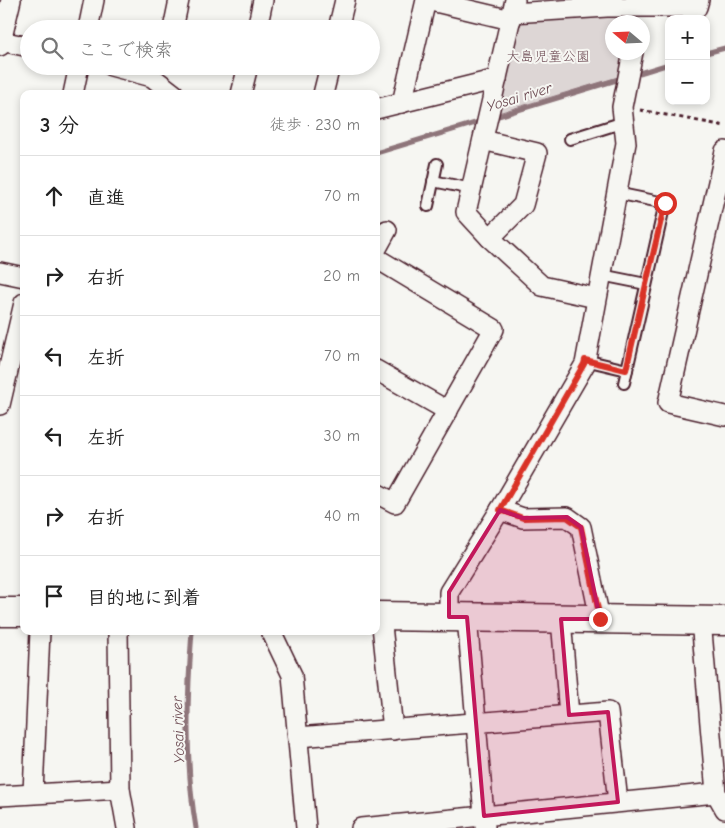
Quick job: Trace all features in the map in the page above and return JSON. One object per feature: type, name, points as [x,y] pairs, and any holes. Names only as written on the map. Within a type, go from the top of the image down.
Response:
[{"type":"street","points":[[11,0],[1,43],[20,46]]},
{"type":"street","points":[[90,20],[94,0]]},
{"type":"street","points":[[175,20],[180,0]]},
{"type":"street","points":[[259,20],[264,0]]},
{"type":"street","points":[[340,20],[345,0]]},
{"type":"street","points":[[402,103],[427,0],[513,11],[608,4],[641,15],[698,7],[699,0]]},
{"type":"street","points":[[513,11],[466,212],[490,238],[542,286],[596,298]]},
{"type":"street","points":[[484,822],[476,723],[458,617],[449,592],[500,510],[584,364],[626,143],[623,114],[631,60]]},
{"type":"street","points":[[73,90],[77,75]]},
{"type":"street","points":[[145,75],[164,84]]},
{"type":"street","points":[[242,90],[246,75]]},
{"type":"street","points":[[324,90],[328,75]]},
{"type":"street","points":[[380,108],[497,79]]},
{"type":"street","points":[[486,126],[537,154],[523,205],[490,238]]},
{"type":"street","points":[[725,151],[721,189],[668,403],[725,416]]},
{"type":"street","points":[[380,243],[387,230]]},
{"type":"street","points":[[380,260],[494,329],[395,503],[380,495]]},
{"type":"street","points":[[0,272],[20,276]]},
{"type":"street","points":[[0,405],[20,320]]},
{"type":"street","points":[[380,372],[448,410]]},
{"type":"street","points":[[500,510],[523,518],[567,517],[581,527],[600,619]]},
{"type":"street","points":[[0,612],[20,612]]},
{"type":"street","points":[[380,616],[713,620],[719,763],[716,792],[725,809]]},
{"type":"street","points":[[561,619],[569,715]]},
{"type":"street","points":[[380,624],[393,730]]},
{"type":"street","points":[[33,793],[40,635]]},
{"type":"street","points":[[118,635],[120,788],[127,828]]},
{"type":"street","points":[[273,635],[292,675],[306,828]]},
{"type":"street","points":[[298,737],[608,712],[618,802]]},
{"type":"street","points":[[0,796],[120,788]]},
{"type":"street","points":[[361,828],[484,822],[618,802],[716,792]]},
{"type":"lane","points":[[570,139],[623,114]]},
{"type":"lane","points":[[428,206],[437,164]]},
{"type":"lane","points":[[433,181],[472,189]]},
{"type":"lane","points":[[616,193],[665,203],[624,383]]},
{"type":"lane","points":[[601,275],[646,284]]},
{"type":"lane","points":[[585,360],[626,370]]},
{"type":"path","points":[[623,114],[725,126]]},
{"type":"highlighted area","points":[[500,510],[523,518],[567,517],[581,527],[600,619],[561,619],[569,715],[608,712],[618,802],[484,816],[467,617],[449,617],[449,592]]},
{"type":"green space","name":"大島児童公園","points":[[605,15],[605,60],[622,60],[618,77],[495,114],[515,21]]},
{"type":"waterway","name":"Yosai river","points":[[710,52],[725,48]]},
{"type":"waterway","name":"Yosai river","points":[[633,75],[665,65]]},
{"type":"waterway","name":"Yosai river","points":[[492,118],[623,78]]},
{"type":"waterway","name":"Yosai river","points":[[380,152],[482,121]]},
{"type":"waterway","name":"Yosai river","points":[[192,635],[188,730],[192,804],[196,828]]},
{"type":"route","points":[[600,619],[581,527],[567,517],[523,518],[500,510],[585,360],[626,370],[665,203]]}]
